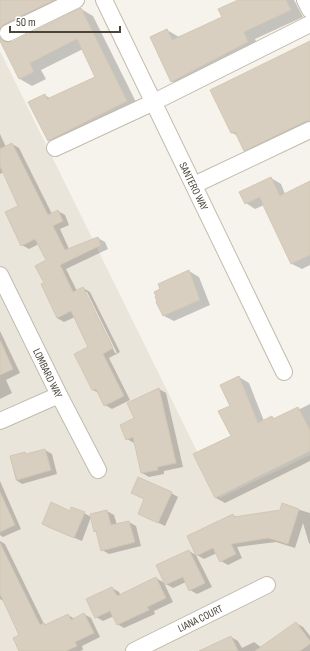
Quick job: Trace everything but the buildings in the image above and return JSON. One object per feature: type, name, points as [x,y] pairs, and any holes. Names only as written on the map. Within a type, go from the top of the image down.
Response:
[{"type":"street","points":[[8,33],[76,0]]},
{"type":"street","name":"SANTERO WAY","points":[[104,0],[284,372]]},
{"type":"street","points":[[305,0],[310,10]]},
{"type":"street","points":[[55,148],[154,102],[310,24]]},
{"type":"street","points":[[194,185],[310,130]]},
{"type":"street","name":"LOMBARD WAY","points":[[0,274],[59,395],[98,470]]},
{"type":"street","points":[[0,422],[59,395]]},
{"type":"street","name":"LIANA COURT","points":[[134,651],[267,585]]},
{"type":"shaded area","points":[[0,51],[220,498],[310,455],[310,651],[0,651]]}]
